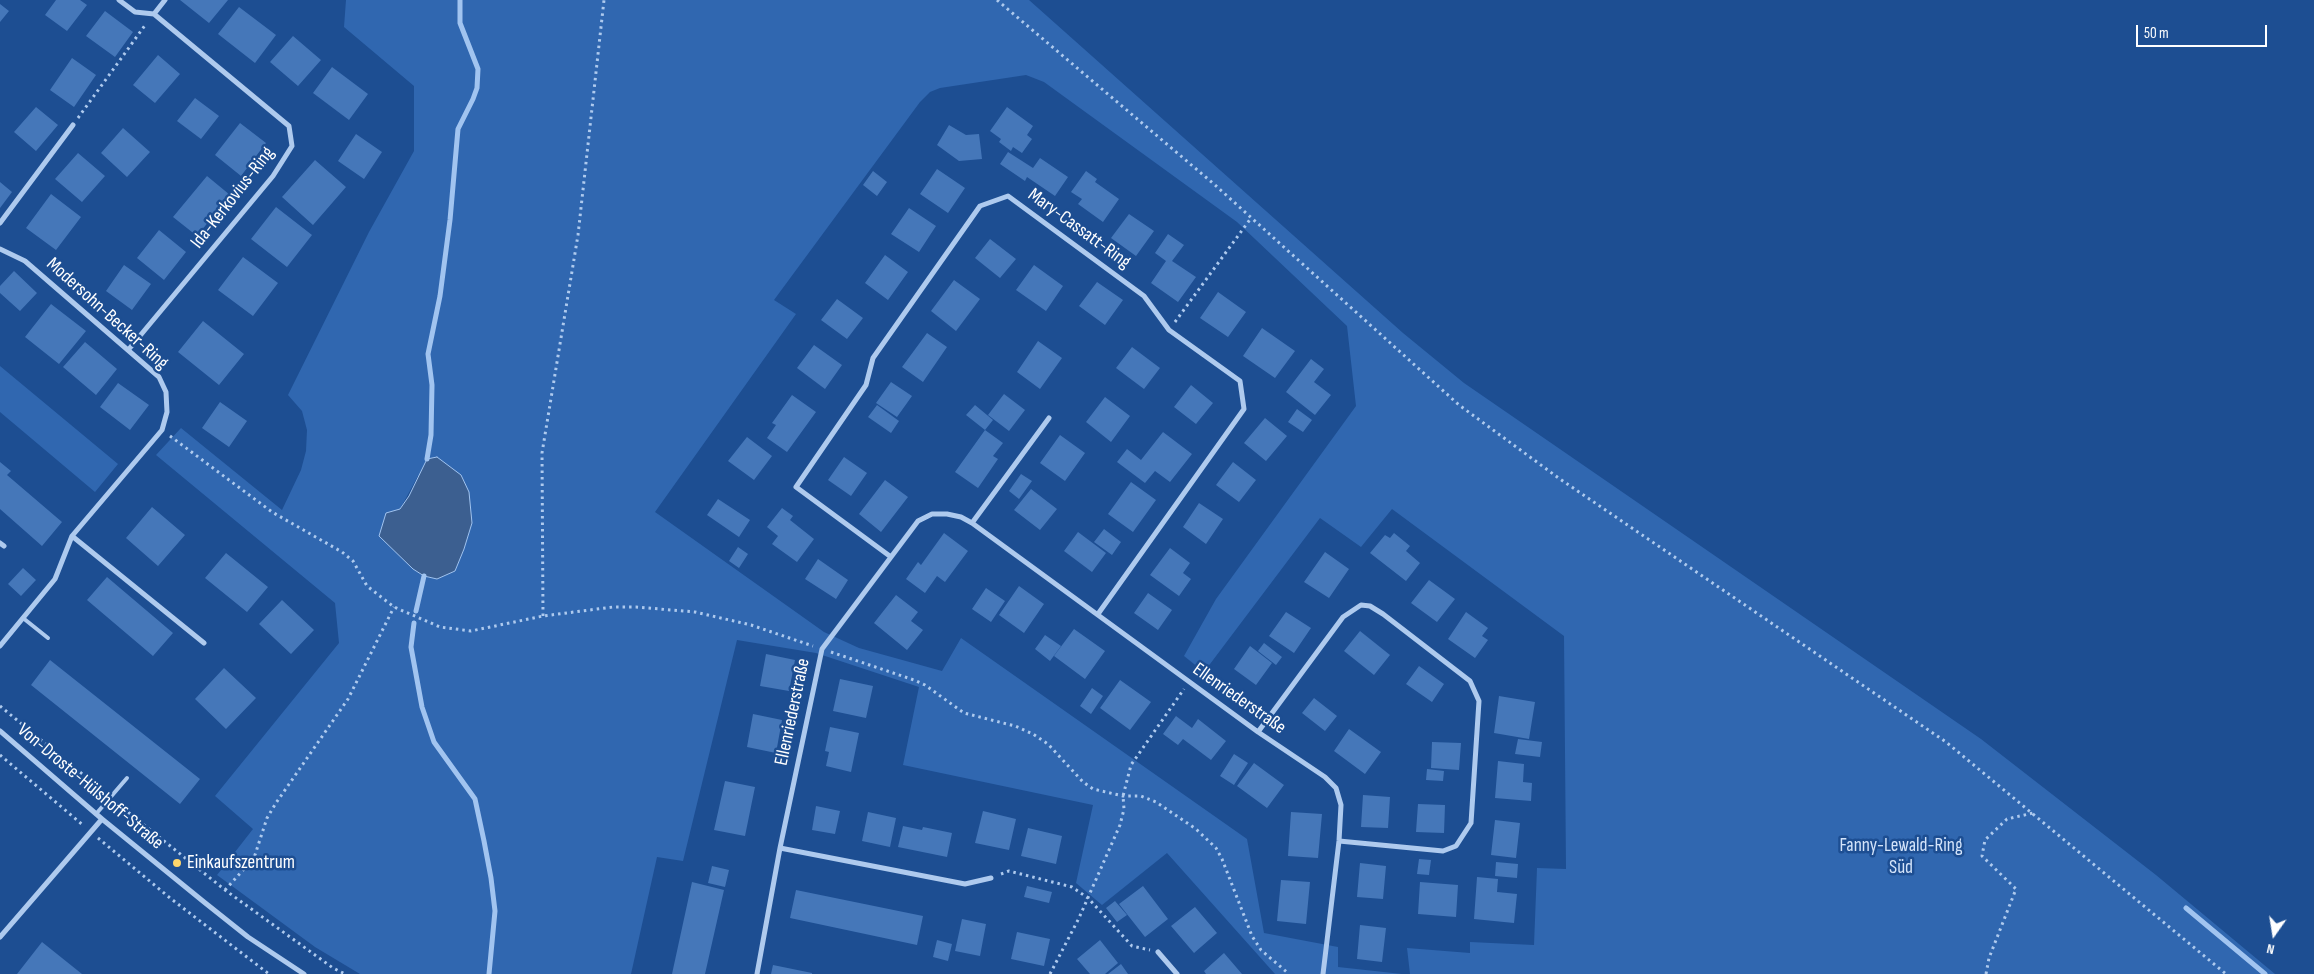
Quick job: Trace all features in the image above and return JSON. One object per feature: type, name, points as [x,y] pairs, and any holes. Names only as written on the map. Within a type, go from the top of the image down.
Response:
[{"type":"street","name":"Ida-Kerkovius-Ring","points":[[119,0],[135,12],[154,14],[289,126],[292,146],[273,176],[129,349]]},
{"type":"street","points":[[154,14],[165,0]]},
{"type":"street","points":[[0,223],[73,124]]},
{"type":"street","name":"Mary-Cassatt-Ring","points":[[891,557],[796,487],[866,385],[873,358],[980,206],[1008,196],[1144,296],[1169,330],[1240,381],[1244,409],[1098,614]]},
{"type":"street","name":"Modersohn-Becker-Ring","points":[[0,249],[25,261],[129,349],[159,377],[166,392],[166,412],[162,430]]},
{"type":"street","points":[[972,523],[1049,418]]},
{"type":"street","points":[[0,646],[55,579],[72,536],[162,430]]},
{"type":"street","name":"Ellenriederstraße","points":[[757,974],[780,848],[822,649],[918,521],[932,514],[954,515],[972,523],[1188,682],[1325,777],[1336,788],[1341,805],[1340,841],[1323,974]]},
{"type":"street","points":[[72,536],[204,643]]},
{"type":"street","points":[[1258,732],[1343,616],[1361,605],[1370,606],[1383,614],[1470,681],[1479,701],[1471,823],[1456,846],[1443,851],[1340,841]]},
{"type":"street","name":"Von-Droste-Hülshoff-Straße","points":[[0,731],[102,820],[248,937],[304,974]]},
{"type":"street","points":[[0,937],[102,820]]},
{"type":"street","points":[[780,848],[965,884],[991,878]]},
{"type":"street","points":[[1158,952],[1177,974]]},
{"type":"lane","points":[[23,618],[48,638]]},
{"type":"lane","points":[[96,814],[126,778]]},
{"type":"path","points":[[544,616],[542,453],[578,235],[604,0]]},
{"type":"path","points":[[997,0],[1251,218],[1436,386],[1514,447],[1946,742],[2226,974]]},
{"type":"path","points":[[73,124],[154,14]]},
{"type":"path","points":[[1169,330],[1251,218]]},
{"type":"path","points":[[162,430],[272,512],[342,552],[353,561],[367,586],[394,607],[427,622],[456,630],[471,631],[544,616],[613,607],[679,611],[751,625],[914,680],[925,685],[964,713],[1015,726],[1033,734],[1048,744],[1083,782],[1093,789],[1123,796],[1141,796],[1156,802],[1208,839],[1222,859],[1252,936],[1261,950],[1289,974]]},
{"type":"path","points":[[225,890],[254,858],[267,818],[348,699],[394,607]]},
{"type":"path","points":[[1050,974],[1088,898],[1120,825],[1124,809],[1123,796],[1132,765],[1188,682]]},
{"type":"path","points":[[0,706],[225,890],[333,968],[346,974]]},
{"type":"path","points":[[0,755],[170,898],[269,974]]},
{"type":"path","points":[[1986,974],[1989,958],[2016,889],[1982,856],[1985,840],[2006,819],[2034,813]]},
{"type":"path","points":[[991,878],[1009,871],[1072,886],[1088,898],[1132,946],[1158,952]]},
{"type":"green space","name":"Fanny-Lewald-Ring Süd","points":[[346,0],[1029,0],[1403,333],[1464,383],[1981,739],[2156,875],[2275,974],[1410,974],[1407,948],[1470,953],[1470,942],[1534,945],[1537,868],[1566,869],[1564,636],[1392,509],[1361,547],[1320,518],[1204,672],[1184,656],[1216,599],[1356,406],[1347,326],[1237,222],[1044,82],[1026,75],[940,88],[930,92],[920,102],[774,300],[796,314],[655,512],[824,632],[859,648],[942,671],[961,638],[1247,839],[1264,933],[1338,947],[1338,967],[1402,974],[1275,974],[1167,853],[1102,905],[1076,883],[1093,805],[903,765],[919,687],[816,653],[737,640],[683,861],[657,857],[631,974],[360,974],[315,947],[217,875],[253,829],[215,796],[339,643],[335,603],[156,455],[181,428],[282,510],[301,470],[306,451],[307,430],[302,411],[288,395],[369,232],[414,151],[414,86],[344,27]],"holes":[[[418,476],[472,523],[455,571],[437,579],[424,576],[413,569],[391,547],[400,509]]]},
{"type":"green space","points":[[0,366],[118,464],[95,492],[0,412]]},
{"type":"shaded area","points":[[437,457],[461,475],[469,492],[472,523],[455,571],[437,579],[424,576],[413,569],[379,536],[386,513],[400,509],[409,496],[427,459]]},
{"type":"building","points":[[56,0],[80,0],[87,5],[67,31],[45,15]]},
{"type":"building","points":[[180,0],[228,0],[209,23]]},
{"type":"building","points":[[0,4],[9,11],[0,22]]},
{"type":"building","points":[[239,7],[276,35],[255,63],[218,34]]},
{"type":"building","points":[[105,11],[133,32],[115,57],[86,36]]},
{"type":"building","points":[[293,36],[321,60],[298,86],[270,62]]},
{"type":"building","points":[[158,55],[180,74],[155,103],[133,85]]},
{"type":"building","points":[[72,58],[96,75],[74,107],[50,90]]},
{"type":"building","points":[[332,67],[368,94],[349,120],[313,93]]},
{"type":"building","points":[[195,98],[219,116],[201,139],[177,121]]},
{"type":"building","points":[[36,107],[58,125],[36,151],[14,132]]},
{"type":"building","points":[[1007,107],[1033,126],[1027,135],[1032,139],[1022,153],[1013,147],[1011,151],[999,142],[1001,139],[990,131]]},
{"type":"building","points":[[240,123],[266,143],[241,176],[215,155]]},
{"type":"building","points":[[949,125],[966,135],[979,134],[982,159],[959,161],[937,145]]},
{"type":"building","points":[[123,128],[150,152],[127,177],[101,153]]},
{"type":"building","points":[[356,134],[382,152],[364,179],[338,161]]},
{"type":"building","points":[[1008,152],[1033,168],[1040,158],[1068,177],[1055,196],[1027,177],[1025,181],[1000,164]]},
{"type":"building","points":[[78,153],[105,176],[82,202],[55,179]]},
{"type":"building","points":[[315,160],[346,187],[313,225],[282,197]]},
{"type":"building","points":[[937,169],[965,188],[948,213],[920,194]]},
{"type":"building","points":[[873,171],[887,182],[877,196],[863,185]]},
{"type":"building","points":[[1086,171],[1097,179],[1095,182],[1119,199],[1103,222],[1078,204],[1082,199],[1071,192]]},
{"type":"building","points":[[207,176],[230,195],[197,236],[173,217]]},
{"type":"building","points":[[0,182],[12,192],[0,208]]},
{"type":"building","points":[[51,194],[81,217],[56,250],[26,228]]},
{"type":"building","points":[[276,207],[312,235],[287,267],[251,239]]},
{"type":"building","points":[[909,208],[936,226],[919,252],[891,234]]},
{"type":"building","points":[[1129,214],[1154,231],[1136,256],[1111,238]]},
{"type":"building","points":[[159,230],[186,252],[164,280],[137,258]]},
{"type":"building","points":[[1168,234],[1184,245],[1172,261],[1196,277],[1178,302],[1151,283],[1166,261],[1155,253]]},
{"type":"building","points":[[990,239],[1016,259],[1000,278],[975,258]]},
{"type":"building","points":[[885,255],[908,272],[888,300],[865,283]]},
{"type":"building","points":[[243,257],[278,283],[253,316],[218,290]]},
{"type":"building","points":[[124,265],[151,284],[132,310],[106,291]]},
{"type":"building","points":[[1034,265],[1063,286],[1046,311],[1016,290]]},
{"type":"building","points":[[14,271],[37,293],[20,311],[0,293],[0,286]]},
{"type":"building","points":[[954,280],[980,299],[956,331],[931,311]]},
{"type":"building","points":[[1097,282],[1123,300],[1105,325],[1079,306]]},
{"type":"building","points":[[1218,292],[1246,312],[1228,337],[1200,318]]},
{"type":"building","points":[[837,299],[863,318],[847,339],[821,320]]},
{"type":"building","points":[[51,304],[86,331],[59,364],[25,337]]},
{"type":"building","points":[[203,321],[244,354],[219,385],[178,352]]},
{"type":"building","points":[[1262,328],[1295,351],[1275,378],[1243,356]]},
{"type":"building","points":[[927,333],[947,347],[923,382],[902,367]]},
{"type":"building","points":[[1038,341],[1062,358],[1040,389],[1017,372]]},
{"type":"building","points":[[85,342],[117,369],[96,395],[63,367]]},
{"type":"building","points":[[814,345],[842,365],[825,389],[797,368]]},
{"type":"building","points":[[1132,347],[1160,368],[1144,389],[1116,368]]},
{"type":"building","points":[[1311,359],[1324,369],[1314,382],[1331,395],[1315,415],[1286,392]]},
{"type":"building","points":[[891,382],[912,396],[897,417],[876,403]]},
{"type":"building","points":[[118,383],[149,405],[130,430],[100,407]]},
{"type":"building","points":[[1191,385],[1213,403],[1196,424],[1174,407]]},
{"type":"building","points":[[1004,394],[1025,410],[1009,431],[988,415]]},
{"type":"building","points":[[792,395],[816,412],[787,452],[767,438],[776,425],[772,423]]},
{"type":"building","points":[[1105,397],[1130,416],[1111,442],[1086,422]]},
{"type":"building","points":[[220,402],[247,421],[229,447],[202,428]]},
{"type":"building","points":[[877,405],[899,421],[891,433],[868,417]]},
{"type":"building","points":[[975,405],[993,420],[985,430],[966,415]]},
{"type":"building","points":[[1297,409],[1312,420],[1303,432],[1288,422]]},
{"type":"building","points":[[1265,418],[1287,436],[1266,461],[1244,443]]},
{"type":"building","points":[[985,430],[1003,443],[993,456],[998,459],[978,488],[955,472]]},
{"type":"building","points":[[1163,432],[1192,454],[1170,482],[1155,471],[1145,483],[1117,462],[1127,449],[1141,460]]},
{"type":"building","points":[[1060,435],[1085,453],[1065,481],[1040,463]]},
{"type":"building","points":[[747,437],[772,456],[754,480],[728,461]]},
{"type":"building","points":[[844,457],[867,473],[851,496],[828,480]]},
{"type":"building","points":[[0,462],[11,471],[7,475],[62,522],[42,546],[0,509]]},
{"type":"building","points":[[1233,462],[1256,480],[1239,502],[1216,485]]},
{"type":"building","points":[[1021,474],[1032,481],[1019,499],[1009,491]]},
{"type":"building","points":[[885,480],[908,497],[881,532],[859,514]]},
{"type":"building","points":[[1131,482],[1156,500],[1133,532],[1108,514]]},
{"type":"building","points":[[1031,489],[1057,509],[1040,530],[1014,510]]},
{"type":"building","points":[[718,499],[750,520],[739,537],[707,515]]},
{"type":"building","points":[[1199,503],[1223,519],[1206,544],[1183,527]]},
{"type":"building","points":[[152,507],[185,535],[158,566],[126,538]]},
{"type":"building","points":[[782,508],[793,516],[790,520],[814,539],[797,562],[772,544],[778,536],[767,527]]},
{"type":"building","points":[[1104,529],[1121,542],[1112,555],[1094,542]]},
{"type":"building","points":[[1078,532],[1106,553],[1092,572],[1064,551]]},
{"type":"building","points":[[944,533],[968,551],[945,582],[937,576],[925,593],[906,579],[918,562],[921,565]]},
{"type":"building","points":[[1394,533],[1410,546],[1406,551],[1420,563],[1406,581],[1370,553],[1385,535],[1390,538]]},
{"type":"building","points":[[738,547],[748,554],[739,568],[729,561]]},
{"type":"building","points":[[1170,548],[1190,563],[1183,573],[1191,579],[1179,596],[1150,575]]},
{"type":"building","points":[[1325,552],[1349,569],[1329,598],[1304,582]]},
{"type":"building","points":[[226,553],[268,587],[247,612],[205,578]]},
{"type":"building","points":[[818,559],[848,580],[836,599],[805,579]]},
{"type":"building","points":[[23,568],[36,580],[21,596],[8,584]]},
{"type":"building","points":[[107,577],[173,633],[153,656],[87,600]]},
{"type":"building","points":[[1429,580],[1455,599],[1437,622],[1411,603]]},
{"type":"building","points":[[1019,586],[1044,604],[1024,633],[999,615]]},
{"type":"building","points":[[986,588],[1005,601],[991,622],[972,609]]},
{"type":"building","points":[[1148,593],[1172,610],[1158,630],[1134,613]]},
{"type":"building","points":[[896,595],[918,612],[911,621],[923,630],[907,650],[874,623]]},
{"type":"building","points":[[282,600],[314,630],[291,654],[259,624]]},
{"type":"building","points":[[1286,612],[1311,628],[1294,653],[1269,636]]},
{"type":"building","points":[[1466,612],[1488,628],[1482,636],[1488,640],[1475,658],[1448,639]]},
{"type":"building","points":[[1074,629],[1105,651],[1085,679],[1054,656]]},
{"type":"building","points":[[1360,631],[1390,655],[1374,675],[1344,651]]},
{"type":"building","points":[[1045,635],[1061,646],[1050,661],[1035,649]]},
{"type":"building","points":[[1264,643],[1282,657],[1276,665],[1258,651]]},
{"type":"building","points":[[1250,646],[1272,663],[1256,685],[1234,669]]},
{"type":"building","points":[[766,654],[795,660],[789,691],[760,686]]},
{"type":"building","points":[[50,660],[200,779],[180,804],[31,685]]},
{"type":"building","points":[[1419,666],[1444,684],[1432,702],[1406,684]]},
{"type":"building","points":[[224,668],[256,698],[226,729],[195,699]]},
{"type":"building","points":[[840,679],[873,686],[866,718],[833,711]]},
{"type":"building","points":[[1120,680],[1151,702],[1130,730],[1100,708]]},
{"type":"building","points":[[1092,688],[1103,696],[1091,714],[1080,706]]},
{"type":"building","points":[[1499,696],[1535,702],[1529,739],[1494,733]]},
{"type":"building","points":[[1314,698],[1337,716],[1325,731],[1302,713]]},
{"type":"building","points":[[753,714],[782,720],[776,753],[747,747]]},
{"type":"building","points":[[1176,716],[1192,728],[1198,719],[1226,741],[1211,760],[1183,739],[1178,745],[1163,734]]},
{"type":"building","points":[[830,727],[859,733],[851,772],[826,766],[829,752],[825,751]]},
{"type":"building","points":[[1349,729],[1381,752],[1365,774],[1334,751]]},
{"type":"building","points":[[1518,739],[1542,742],[1540,757],[1515,754]]},
{"type":"building","points":[[1432,742],[1461,743],[1459,770],[1431,768]]},
{"type":"building","points":[[1234,754],[1248,763],[1234,785],[1220,776]]},
{"type":"building","points":[[1498,761],[1524,764],[1523,782],[1532,783],[1531,801],[1495,798]]},
{"type":"building","points":[[1254,763],[1284,785],[1267,808],[1237,786]]},
{"type":"building","points":[[1427,769],[1444,771],[1443,781],[1426,780]]},
{"type":"building","points":[[725,781],[755,787],[745,836],[714,830]]},
{"type":"building","points":[[1363,795],[1390,797],[1388,828],[1361,827]]},
{"type":"building","points":[[1418,804],[1445,805],[1444,833],[1416,832]]},
{"type":"building","points":[[816,806],[840,811],[835,834],[812,830]]},
{"type":"building","points":[[983,811],[1016,819],[1009,850],[975,843]]},
{"type":"building","points":[[868,812],[896,818],[890,847],[862,841]]},
{"type":"building","points":[[1291,812],[1322,814],[1318,858],[1288,856]]},
{"type":"building","points":[[1495,820],[1520,823],[1516,858],[1491,855]]},
{"type":"building","points":[[903,826],[922,830],[923,827],[952,833],[947,857],[898,847]]},
{"type":"building","points":[[1028,828],[1062,836],[1056,864],[1021,856]]},
{"type":"building","points":[[1419,859],[1431,860],[1429,875],[1417,874]]},
{"type":"building","points":[[1496,862],[1518,864],[1517,878],[1495,876]]},
{"type":"building","points":[[1360,863],[1386,866],[1383,899],[1357,897]]},
{"type":"building","points":[[712,866],[729,870],[725,887],[708,883]]},
{"type":"building","points":[[1477,877],[1498,879],[1497,892],[1517,894],[1514,923],[1474,919]]},
{"type":"building","points":[[1281,880],[1310,882],[1306,924],[1277,921]]},
{"type":"building","points":[[692,882],[724,890],[705,974],[672,974]]},
{"type":"building","points":[[1420,882],[1458,885],[1456,917],[1418,914]]},
{"type":"building","points":[[1027,886],[1052,892],[1049,903],[1024,897]]},
{"type":"building","points":[[1143,886],[1168,919],[1145,937],[1119,904]]},
{"type":"building","points":[[796,890],[923,916],[917,945],[790,918]]},
{"type":"building","points":[[1115,901],[1127,915],[1117,922],[1106,908]]},
{"type":"building","points":[[1195,907],[1217,933],[1194,953],[1171,926]]},
{"type":"building","points":[[962,919],[986,924],[980,956],[955,951]]},
{"type":"building","points":[[1360,925],[1386,928],[1382,962],[1357,959]]},
{"type":"building","points":[[1017,932],[1050,939],[1044,966],[1011,959]]},
{"type":"building","points":[[937,940],[952,944],[948,961],[933,957]]},
{"type":"building","points":[[1100,940],[1118,963],[1105,974],[1090,974],[1077,959]]},
{"type":"building","points":[[42,942],[82,974],[17,974]]},
{"type":"building","points":[[1224,953],[1242,974],[1206,974],[1204,971]]},
{"type":"building","points":[[1121,964],[1128,974],[1108,974]]},
{"type":"building","points":[[773,965],[812,973],[812,974],[771,974]]},
{"type":"waterway","points":[[427,459],[431,435],[432,385],[428,354],[440,296],[450,220],[458,129],[477,88],[478,69],[460,23],[460,0]]},
{"type":"waterway","points":[[416,611],[424,576]]},
{"type":"waterway","points":[[414,623],[411,647],[422,707],[434,742],[475,799],[484,841],[495,911],[489,974]]},
{"type":"waterway","points":[[2186,908],[2265,974]]},
{"type":"place","name":"Einkaufszentrum","points":[[177,863]]}]
